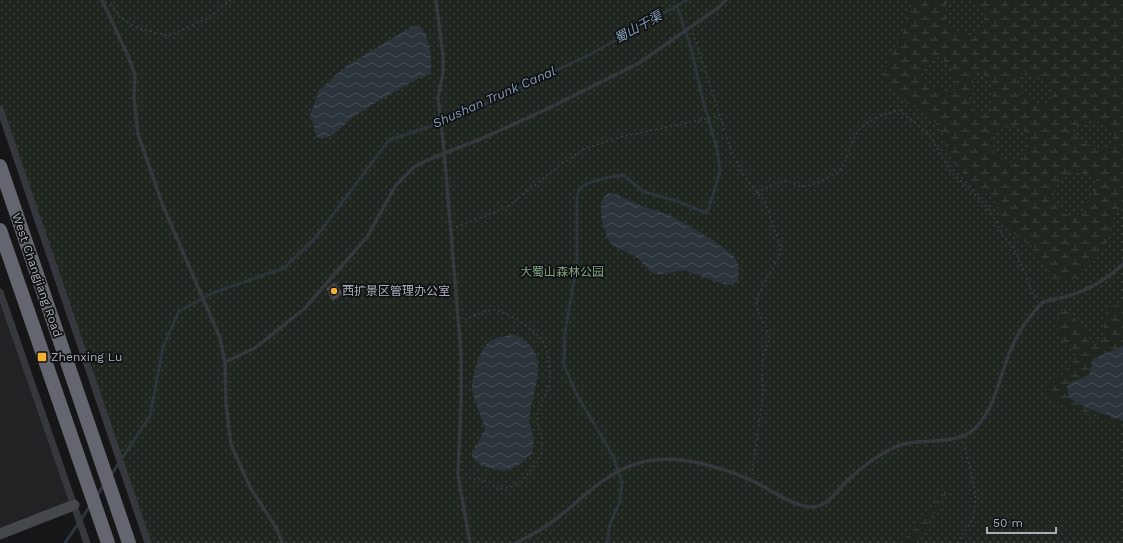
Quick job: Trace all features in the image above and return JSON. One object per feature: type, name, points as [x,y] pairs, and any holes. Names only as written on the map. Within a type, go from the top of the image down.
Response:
[{"type":"highway","name":"West Changjiang Road","points":[[0,166],[129,543]]},
{"type":"highway","name":"West Changjiang Road","points":[[0,230],[108,543]]},
{"type":"main road","points":[[0,534],[74,505]]},
{"type":"street","points":[[0,108],[148,543]]},
{"type":"street","points":[[0,292],[87,543]]},
{"type":"lane","points":[[102,0],[128,56],[135,75],[134,98],[138,134],[163,206],[220,338],[225,362],[226,404],[231,444],[252,489],[277,529],[282,543]]},
{"type":"lane","points":[[436,0],[443,56],[443,74],[438,97],[461,353],[461,403],[458,475],[470,543]]},
{"type":"lane","points":[[225,362],[255,348],[304,308],[367,237],[396,185],[414,167],[430,158],[545,110],[639,63],[718,8],[726,0]]},
{"type":"lane","points":[[516,543],[550,523],[605,480],[638,463],[654,460],[671,460],[719,468],[751,480],[801,506],[818,506],[830,500],[849,480],[875,458],[897,446],[962,437],[974,430],[988,411],[1018,333],[1043,302],[1068,296],[1090,287],[1114,272],[1123,264]]},
{"type":"path","points":[[108,2],[113,4],[120,17],[137,28],[169,36],[208,18],[231,0]]},
{"type":"path","points":[[690,28],[732,153],[746,178],[765,202],[781,248],[779,258],[762,286],[756,303],[759,314],[766,327],[769,341],[764,352],[762,368],[764,396],[751,480]]},
{"type":"path","points":[[757,192],[773,185],[788,181],[801,186],[813,184],[838,172],[845,163],[853,138],[863,124],[882,114],[899,110],[930,135],[950,171],[980,199],[991,212],[1002,237],[1013,247],[1032,293],[1043,302]]},
{"type":"path","points":[[451,229],[510,205],[559,166],[584,150],[620,137],[720,115]]},
{"type":"path","points":[[458,322],[494,310],[505,313],[532,330],[542,340],[550,377],[549,388],[543,396],[537,415],[537,428],[542,442],[542,451],[533,468],[512,486],[498,489],[490,482],[458,475]]},
{"type":"path","points":[[957,543],[973,519],[976,495],[962,437]]},
{"type":"shaded area","points":[[0,292],[74,505],[0,534]]},
{"type":"green space","name":"大蜀山森林公园","points":[[0,0],[1123,0],[1123,543],[148,543],[0,109]]},
{"type":"green space","points":[[913,0],[946,0],[946,19],[952,31],[974,37],[980,31],[985,17],[980,5],[971,0],[1123,0],[1123,209],[1116,213],[1101,250],[1095,259],[1082,271],[1078,277],[1071,280],[1059,279],[1050,275],[1030,245],[1010,231],[1002,220],[993,198],[983,192],[955,165],[942,133],[933,119],[901,99],[883,77],[890,57],[902,36]],"holes":[[[940,57],[951,68],[954,73],[956,83],[952,92],[937,89],[929,84],[923,76],[921,71],[922,68],[931,60]],[[1025,72],[1034,77],[1045,79],[1052,92],[1052,104],[1039,104],[1029,99],[1021,92],[1018,87],[1020,73]],[[977,73],[982,73],[989,81],[993,97],[989,113],[981,114],[973,108],[970,99],[973,83]],[[1092,119],[1108,127],[1114,137],[1110,146],[1103,150],[1088,145],[1080,140],[1074,132],[1073,127]],[[1009,125],[1017,127],[1023,130],[1027,135],[1028,146],[1021,158],[1015,163],[1003,160],[997,155],[990,145],[993,136],[1001,126]],[[1071,172],[1096,175],[1096,188],[1082,213],[1070,215],[1061,213],[1055,204],[1054,192],[1064,177]]]},
{"type":"green space","points":[[1123,304],[1123,346],[1106,353],[1097,359],[1093,363],[1089,375],[1082,379],[1072,380],[1069,398],[1085,407],[1123,421],[1123,427],[1063,405],[1046,395],[1045,391],[1063,374],[1071,364],[1076,353],[1065,344],[1059,334],[1058,321],[1064,308],[1072,314],[1092,342],[1104,339],[1104,315],[1108,308]]},
{"type":"green space","points":[[948,483],[949,489],[926,528],[911,543],[901,543],[924,518]]},
{"type":"water","points":[[419,25],[426,35],[430,48],[431,74],[421,77],[385,97],[351,119],[340,130],[331,136],[322,138],[317,137],[310,115],[319,90],[346,66],[411,27]]},
{"type":"water","points":[[608,193],[615,194],[642,206],[670,215],[713,240],[733,255],[739,266],[738,281],[732,285],[720,283],[685,271],[662,274],[651,272],[636,257],[614,246],[608,238],[603,225],[601,205],[602,200]]},
{"type":"water","points":[[515,335],[527,343],[534,352],[538,362],[538,373],[529,420],[533,436],[533,447],[532,453],[518,466],[503,470],[481,465],[472,456],[472,451],[485,430],[473,394],[472,384],[479,358],[488,343],[498,338]]},
{"type":"water","points":[[1123,346],[1123,421],[1085,407],[1069,398],[1067,386],[1072,382],[1089,375],[1093,359]]},
{"type":"building","name":"西扩景区管理办公室","points":[[335,282],[343,294],[333,301],[326,289]]},
{"type":"waterway","name":"Shushan Trunk Canal","points":[[111,475],[150,416],[163,347],[179,311],[215,292],[284,268],[316,237],[389,140],[455,118],[589,55],[687,0]]},
{"type":"waterway","points":[[607,543],[610,524],[620,501],[622,482],[613,456],[577,395],[564,365],[565,332],[577,264],[577,198],[579,190],[587,184],[593,181],[623,175],[644,192],[677,201],[706,213],[709,208],[720,171],[717,148],[703,101],[691,48],[677,6]]},
{"type":"waterway","name":"Shushan Trunk Canal","points":[[96,497],[104,485]]},
{"type":"waterway","name":"Shushan Trunk Canal","points":[[65,543],[90,506]]},
{"type":"place","name":"西扩景区管理办公室","points":[[334,291]]},
{"type":"place","name":"Zhenxing Lu","points":[[42,357]]},
{"type":"water label","name":"蜀山干渠","points":[[638,27]]}]
